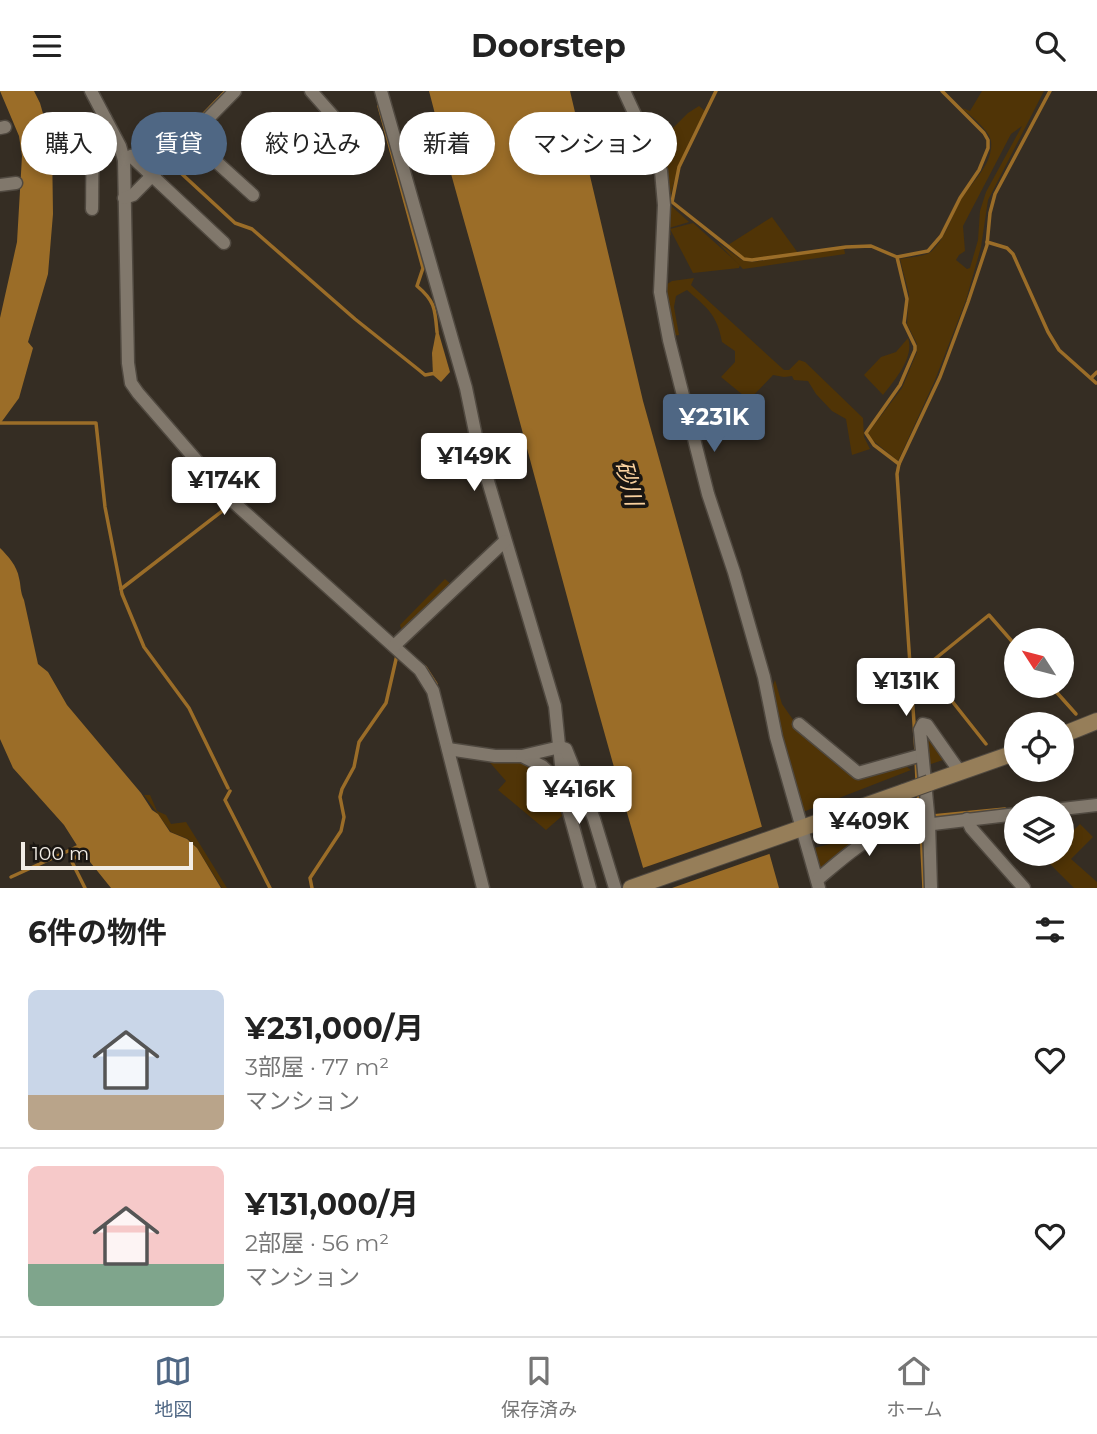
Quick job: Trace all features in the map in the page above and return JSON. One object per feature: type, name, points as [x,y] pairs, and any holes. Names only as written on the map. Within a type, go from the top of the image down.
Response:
[{"type":"street","points":[[91,91],[102,112]]},
{"type":"street","points":[[215,112],[235,91]]},
{"type":"street","points":[[311,91],[330,112]]},
{"type":"street","points":[[381,91],[466,387],[479,451],[555,706],[564,794],[590,888]]},
{"type":"street","points":[[624,91],[662,171],[664,205],[660,292],[669,340],[708,494],[764,677],[776,737],[818,884],[856,847],[875,835],[925,821],[1004,815]]},
{"type":"street","points":[[117,140],[124,160],[128,197],[128,375],[131,383],[155,415],[245,514],[396,643],[427,678],[433,691],[483,888]]},
{"type":"street","points":[[124,160],[131,156]]},
{"type":"street","points":[[227,171],[253,195]]},
{"type":"street","points":[[92,209],[93,175]]},
{"type":"street","points":[[128,197],[147,175]]},
{"type":"street","points":[[151,175],[224,243]]},
{"type":"street","points":[[0,185],[16,183]]},
{"type":"street","points":[[396,643],[505,541]]},
{"type":"street","points":[[1074,730],[1097,721]]},
{"type":"street","points":[[799,724],[858,773],[918,757]]},
{"type":"street","points":[[931,888],[928,830],[918,757],[923,724],[927,725],[960,772]]},
{"type":"street","points":[[448,749],[495,756],[522,755],[560,747],[566,749],[594,819],[615,888]]},
{"type":"street","points":[[522,755],[542,766],[555,778],[564,794]]},
{"type":"street","points":[[631,888],[1004,757]]},
{"type":"street","points":[[1074,808],[1097,805]]},
{"type":"street","points":[[967,819],[971,828],[1024,888]]},
{"type":"shaded area","points":[[982,91],[1044,91],[988,200],[981,247],[966,300],[935,380],[898,461],[871,439],[868,433],[902,388],[917,352],[917,344],[907,324],[909,294],[900,259],[925,255],[937,246],[963,196],[989,158],[990,136],[962,108],[970,111]],"holes":[[[1022,126],[986,192],[980,211],[978,240],[970,268],[967,269],[956,260],[965,251],[963,226],[1011,134]]]},
{"type":"shaded area","points":[[699,106],[705,111],[677,172],[677,124]]},
{"type":"shaded area","points":[[665,175],[676,175],[669,204],[689,222],[669,228],[671,235],[665,235]]},
{"type":"shaded area","points":[[772,217],[798,253],[744,258],[728,245]]},
{"type":"shaded area","points":[[693,223],[740,265],[739,268],[693,273],[670,229]]},
{"type":"shaded area","points":[[717,242],[742,260],[752,262],[844,248],[845,254],[743,269]]},
{"type":"shaded area","points":[[694,278],[691,285],[784,370],[789,370],[799,360],[805,362],[863,418],[864,437],[870,449],[852,455],[846,419],[832,411],[808,381],[794,380],[792,376],[773,375],[749,400],[721,377],[735,362],[735,351],[722,342],[714,318],[687,290],[676,296],[674,307],[679,335],[672,336],[664,286],[672,281]]},
{"type":"shaded area","points":[[908,338],[909,353],[906,361],[883,395],[864,375],[881,357],[896,352]]},
{"type":"shaded area","points":[[445,579],[454,587],[402,632],[400,625]]},
{"type":"shaded area","points":[[775,680],[782,704],[796,724],[854,776],[903,764],[911,770],[803,812],[770,693]]},
{"type":"shaded area","points":[[925,729],[946,759],[928,765]]},
{"type":"shaded area","points":[[485,757],[521,760],[533,764],[553,782],[562,816],[546,830],[498,790],[506,781]]},
{"type":"shaded area","points":[[144,795],[150,795],[157,811],[166,815],[171,824],[186,822],[227,888],[222,888],[197,848],[188,839],[171,832]]},
{"type":"shaded area","points":[[904,806],[905,809],[915,806],[910,821],[816,843],[816,841]]},
{"type":"shaded area","points":[[1080,824],[1093,837],[1074,856],[1074,830]]},
{"type":"shaded area","points":[[871,834],[829,866],[820,868],[814,848]]},
{"type":"shaded area","points":[[1074,862],[1097,882],[1097,888],[1074,888],[1052,866],[1074,866]]},
{"type":"water","points":[[0,91],[34,91],[40,103],[43,112],[21,112],[21,149],[19,136]]},
{"type":"water","name":"砂川","points":[[429,91],[570,91],[575,112],[509,112],[509,175],[590,175],[643,401],[779,888],[649,888],[451,175],[495,175],[495,112],[434,112]]},
{"type":"water","points":[[21,173],[52,175],[53,214],[48,274],[28,342],[33,348],[19,398],[0,424],[0,318],[17,242]]},
{"type":"water","points":[[437,327],[450,372],[441,382],[433,375],[432,353]]},
{"type":"water","points":[[0,548],[12,561],[18,574],[38,664],[48,672],[67,705],[170,832],[187,839],[197,848],[221,888],[111,888],[64,825],[13,768],[0,739]]},
{"type":"pier","points":[[764,826],[772,853],[672,888],[646,888],[640,869]]},
{"type":"waterway","points":[[206,112],[226,91]]},
{"type":"waterway","points":[[716,91],[679,167],[672,202],[744,259],[871,246],[897,257],[907,299],[904,323],[915,350],[900,385],[866,433],[874,445],[899,464]]},
{"type":"waterway","points":[[897,257],[928,251],[941,236],[960,198],[979,170],[988,148],[984,133],[942,91]]},
{"type":"waterway","points":[[916,752],[897,474],[899,464],[940,377],[968,302],[987,245],[995,194],[1050,91]]},
{"type":"waterway","points":[[379,106],[423,268],[417,286],[433,306],[437,332]]},
{"type":"waterway","points":[[183,175],[235,223],[252,229],[355,319],[425,375],[436,373]]},
{"type":"waterway","points":[[987,242],[1007,248],[1013,254],[1048,332],[1059,350],[1096,383]]},
{"type":"waterway","points":[[1091,378],[1097,372]]},
{"type":"waterway","points":[[0,423],[96,423],[105,507],[122,594],[144,647],[189,708],[228,788]]},
{"type":"waterway","points":[[121,589],[230,505]]},
{"type":"waterway","points":[[986,744],[925,667],[989,615],[1004,632]]},
{"type":"waterway","points":[[312,888],[310,878],[341,831],[344,817],[340,797],[342,789],[354,767],[359,742],[386,703],[397,655]]},
{"type":"waterway","points":[[425,667],[436,684]]},
{"type":"waterway","points":[[1062,698],[1076,714]]},
{"type":"waterway","points":[[916,760],[917,780]]},
{"type":"waterway","points":[[230,791],[225,800],[270,888]]},
{"type":"waterway","points":[[918,792],[920,822]]},
{"type":"waterway","points":[[932,816],[1004,809]]},
{"type":"waterway","points":[[921,830],[924,888]]},
{"type":"waterway","points":[[11,877],[79,846]]},
{"type":"waterway","points":[[85,888],[71,860],[86,851]]}]
